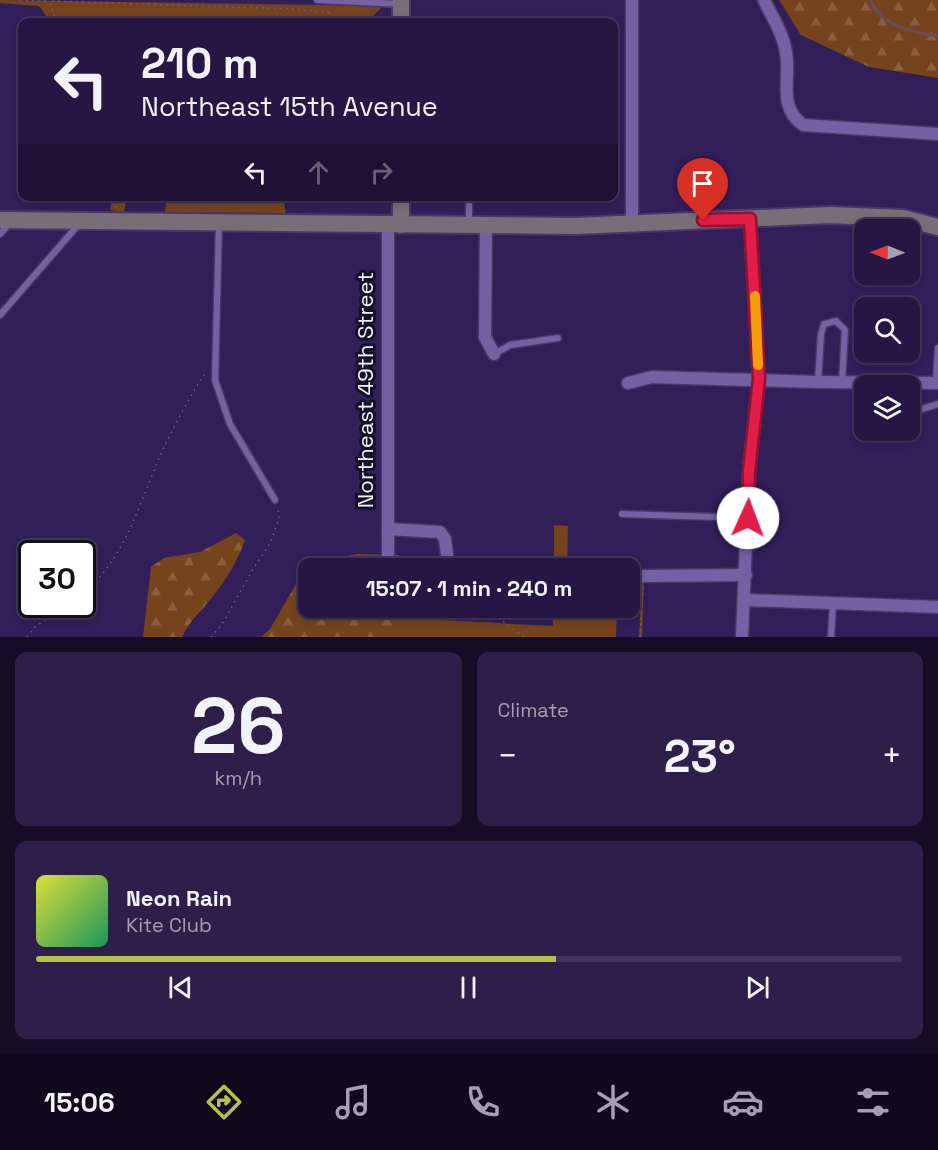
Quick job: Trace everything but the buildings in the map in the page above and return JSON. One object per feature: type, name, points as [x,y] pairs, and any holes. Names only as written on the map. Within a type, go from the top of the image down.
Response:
[{"type":"street","points":[[632,0],[632,223]]},
{"type":"street","points":[[764,0],[786,52],[787,108],[792,117],[803,125],[938,134]]},
{"type":"street","points":[[401,2],[401,18]]},
{"type":"street","name":"Northeast 49th Street","points":[[388,555],[394,225],[400,201]]},
{"type":"street","points":[[6,220],[477,226],[876,215],[938,227]]},
{"type":"street","points":[[742,637],[749,471],[759,379],[750,219]]},
{"type":"street","points":[[477,226],[485,337],[494,354]]},
{"type":"street","points":[[628,383],[652,376],[854,383]]},
{"type":"street","points":[[920,383],[937,383]]},
{"type":"street","points":[[388,529],[431,529],[440,532],[445,539],[447,558]]},
{"type":"street","points":[[640,577],[746,575]]},
{"type":"street","points":[[745,600],[938,607]]},
{"type":"lane","points":[[317,0],[401,2]]},
{"type":"lane","points":[[470,201],[477,226]]},
{"type":"lane","points":[[0,234],[6,220]]},
{"type":"lane","points":[[0,315],[81,221]]},
{"type":"lane","points":[[219,223],[215,380],[230,424],[276,500]]},
{"type":"lane","points":[[818,382],[821,334],[824,324],[837,321],[845,330],[842,382]]},
{"type":"lane","points":[[494,354],[510,345],[558,338]]},
{"type":"lane","points":[[937,383],[938,348]]},
{"type":"lane","points":[[920,410],[938,404]]},
{"type":"lane","points":[[622,514],[748,518]]},
{"type":"lane","points":[[831,637],[832,603]]},
{"type":"path","points":[[22,0],[294,9],[329,13],[330,18]]},
{"type":"path","points":[[50,1],[55,18]]},
{"type":"path","points":[[96,578],[114,557],[168,438],[192,392],[215,361]]},
{"type":"path","points":[[211,637],[222,626],[269,545],[279,519],[276,500]]},
{"type":"path","points":[[640,637],[644,576]]},
{"type":"path","points":[[27,637],[35,627],[48,618]]},
{"type":"path","points":[[499,618],[524,637]]},
{"type":"green space","points":[[0,0],[383,6],[371,18],[48,18],[39,6],[0,3]]},
{"type":"green space","points":[[779,0],[938,0],[938,78],[869,67],[801,35]]},
{"type":"green space","points":[[111,201],[126,201],[124,213],[110,210]]},
{"type":"green space","points":[[166,201],[284,201],[286,213],[165,212]]},
{"type":"green space","points":[[554,525],[568,526],[567,558],[554,558]]},
{"type":"green space","points":[[236,533],[245,540],[238,558],[223,583],[182,637],[143,637],[151,567],[164,558],[200,552]]},
{"type":"green space","points":[[357,554],[399,555],[399,558],[338,558]]},
{"type":"green space","points":[[298,581],[298,618],[399,618],[500,623],[505,637],[261,637],[270,629]]},
{"type":"green space","points":[[644,582],[642,637],[639,637],[642,583]]},
{"type":"green space","points":[[399,618],[553,626],[553,618],[617,618],[616,637],[398,637]]},
{"type":"waterway","points":[[871,0],[875,9],[890,22],[919,33],[938,36]]},
{"type":"slow traffic","points":[[755,296],[758,365]]},
{"type":"route","points":[[703,220],[750,219],[759,379],[749,471],[748,518]]}]
